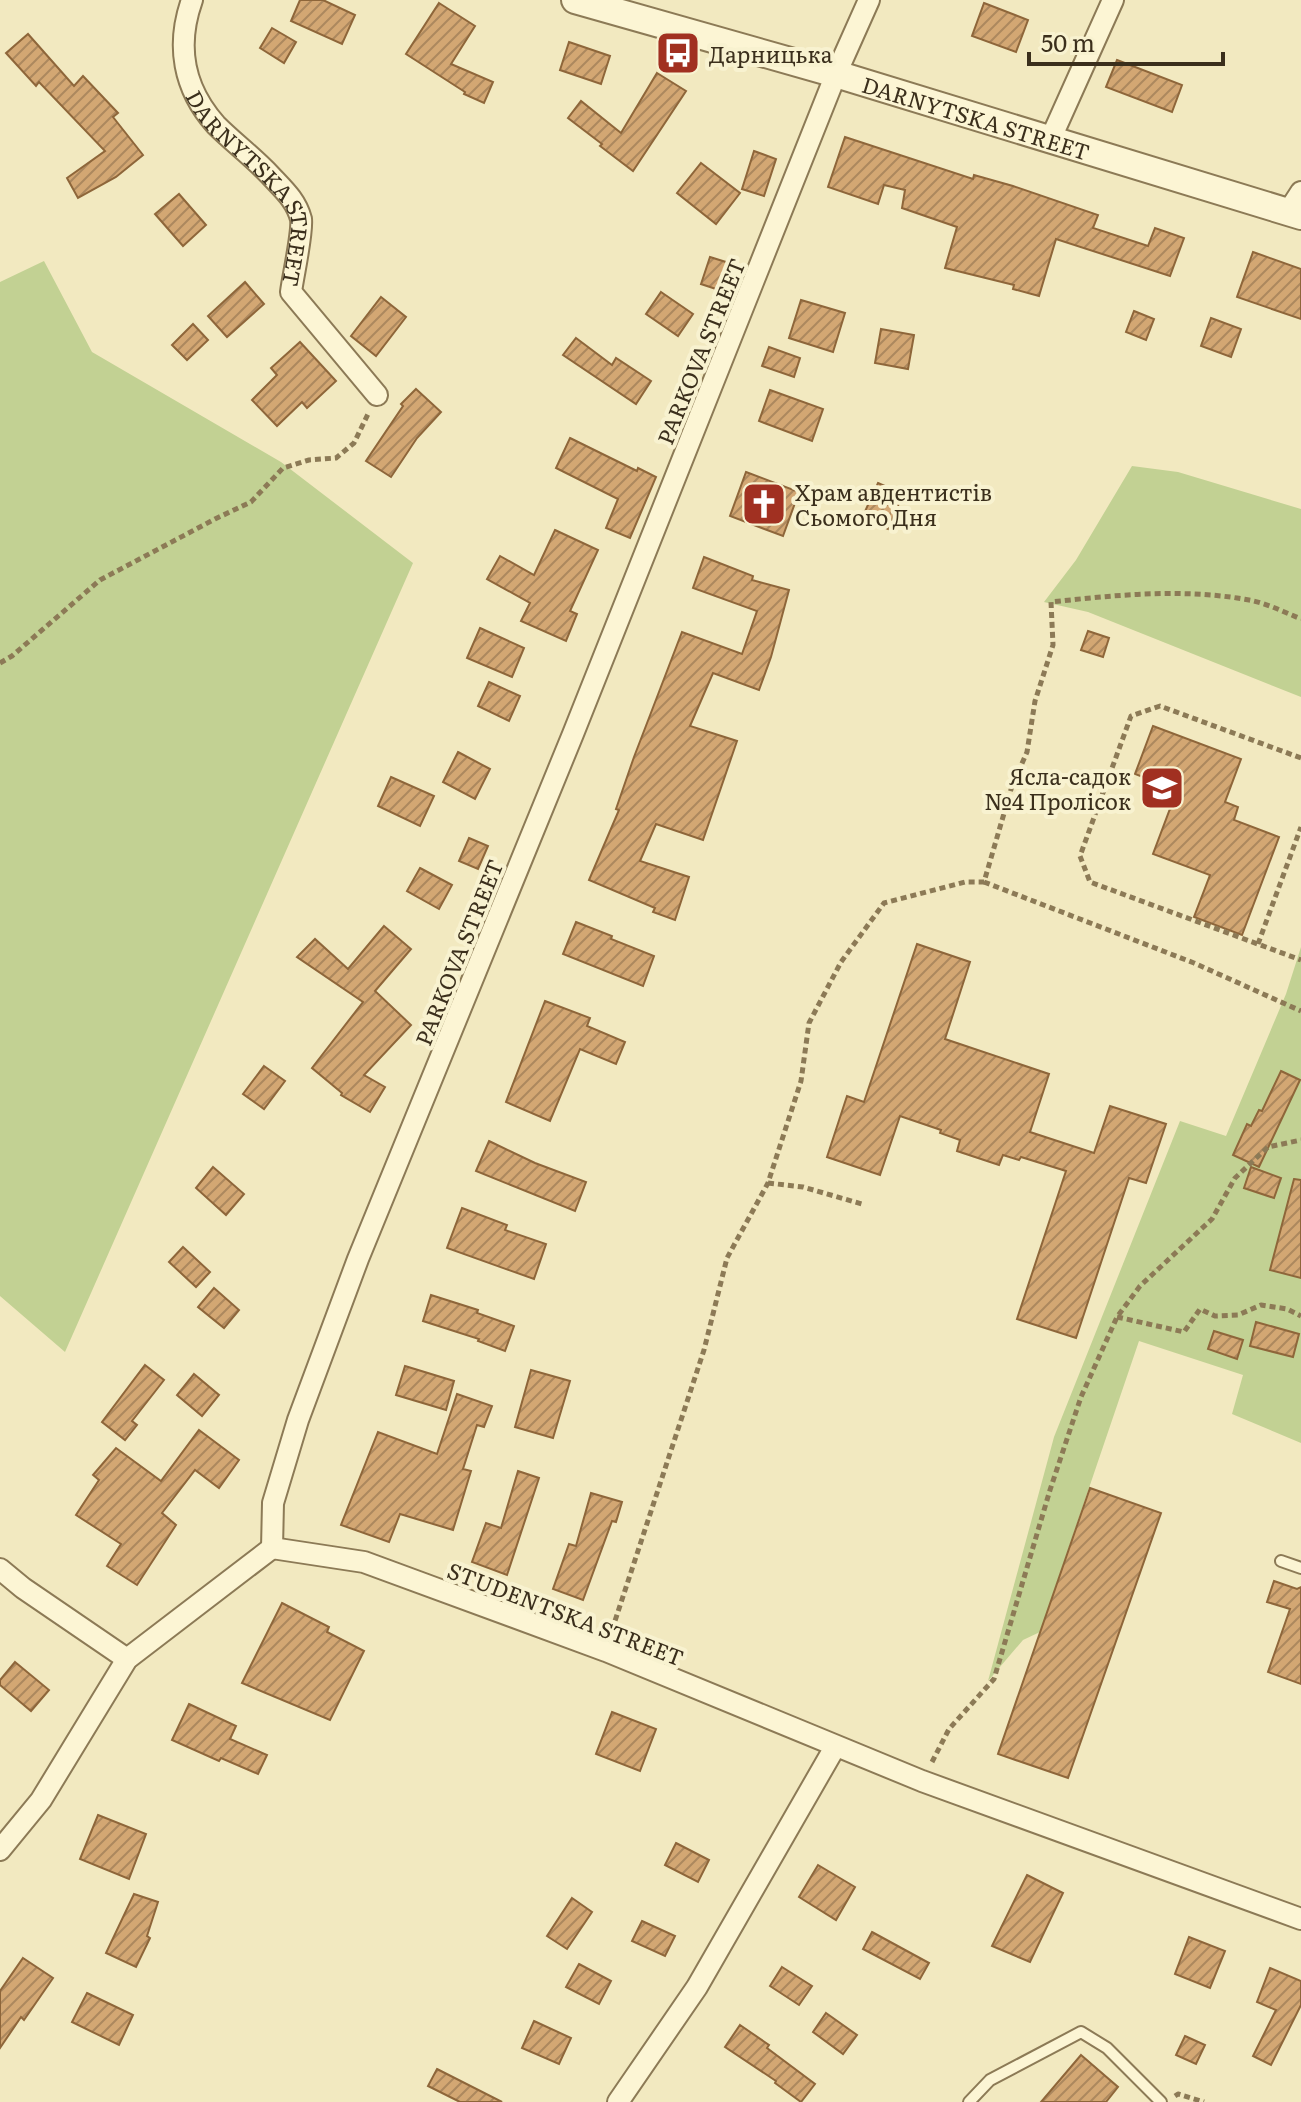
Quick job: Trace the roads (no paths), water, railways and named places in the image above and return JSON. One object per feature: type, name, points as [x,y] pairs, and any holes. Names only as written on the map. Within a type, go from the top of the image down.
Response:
[{"type":"street","name":"DARNYTSKA STREET","points":[[192,0],[184,24],[183,52],[192,90],[215,124],[249,153],[294,200],[302,223],[291,292],[377,395]]},
{"type":"street","name":"DARNYTSKA STREET","points":[[575,0],[648,11],[836,74],[1297,207]]},
{"type":"street","name":"PARKOVA STREET","points":[[272,1548],[273,1503],[277,1489],[298,1420],[358,1259],[573,734],[836,74],[869,0]]},
{"type":"street","points":[[1051,138],[1113,0]]},
{"type":"street","points":[[0,1850],[41,1800],[127,1659],[272,1548]]},
{"type":"street","name":"STUDENTSKA STREET","points":[[272,1548],[364,1562],[606,1651],[922,1781],[1301,1919]]},
{"type":"street","points":[[0,1569],[127,1659]]},
{"type":"street","points":[[618,2102],[697,1987],[835,1747]]},
{"type":"lane","points":[[1281,1561],[1301,1568]]},
{"type":"lane","points":[[969,2102],[990,2080],[1081,2032],[1107,2048],[1161,2102]]},
{"type":"place","name":"Дарницька","points":[[678,53]]},
{"type":"place","name":"Храм авдентистів Сьомого Дня","points":[[764,504]]},
{"type":"place","name":"Ясла-садок №4 Пролісок","points":[[1162,788]]}]
